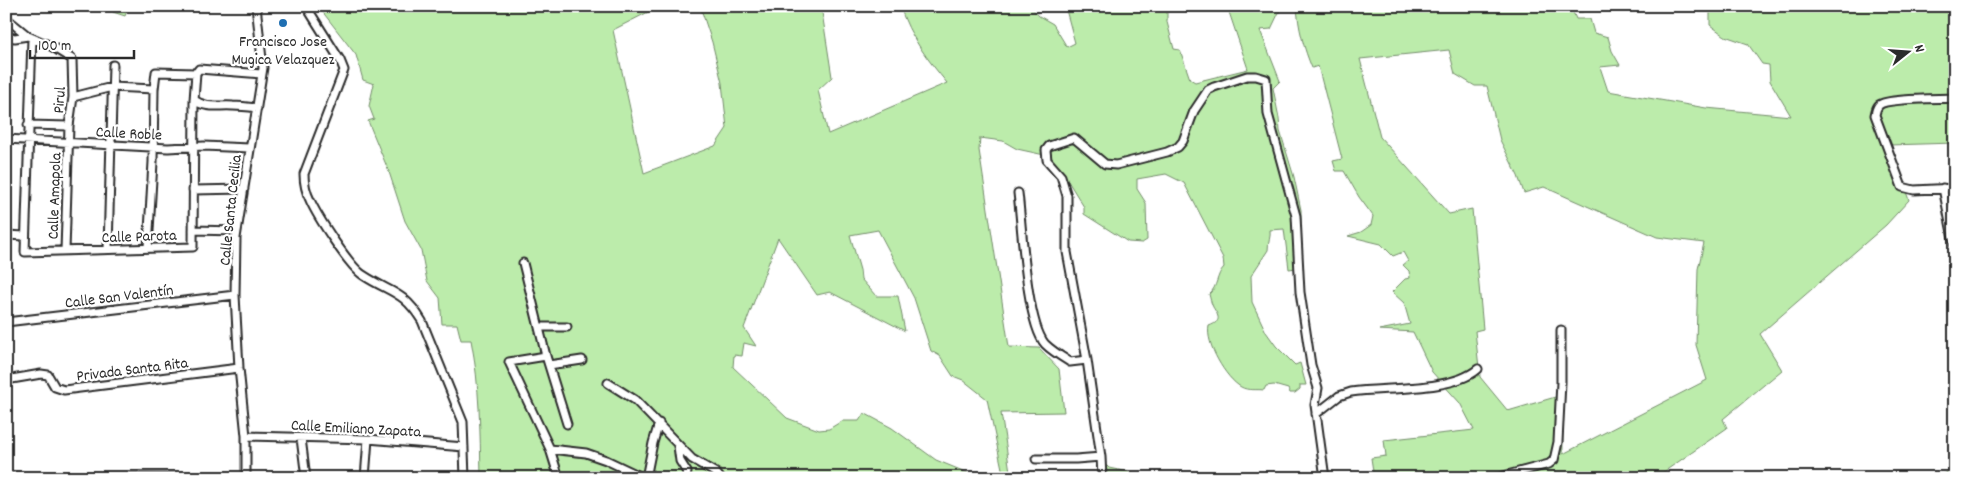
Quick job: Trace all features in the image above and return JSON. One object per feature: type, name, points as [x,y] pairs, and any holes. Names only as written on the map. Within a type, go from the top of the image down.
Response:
[{"type":"street","name":"Calle Santa Cecilia","points":[[246,478],[246,436],[238,368],[235,296],[237,231],[263,68],[256,6]]},
{"type":"street","points":[[306,6],[340,60],[344,70],[304,174],[304,185],[310,201],[346,258],[361,274],[402,296],[413,307],[422,321],[463,422],[465,478]]},
{"type":"street","points":[[6,18],[30,37]]},
{"type":"street","points":[[6,37],[30,37]]},
{"type":"street","points":[[6,235],[25,236],[30,37]]},
{"type":"street","name":"Pirul","points":[[30,37],[51,46],[72,59],[73,97],[69,143]]},
{"type":"street","points":[[108,249],[113,65]]},
{"type":"street","points":[[148,248],[156,72],[196,73],[198,69],[262,74]]},
{"type":"street","points":[[196,73],[201,104]]},
{"type":"street","points":[[1102,478],[1101,457],[1087,360],[1067,252],[1067,196],[1061,176],[1047,160],[1046,150],[1049,146],[1074,138],[1105,164],[1116,165],[1167,152],[1178,147],[1183,141],[1194,112],[1208,90],[1214,86],[1247,76],[1256,76],[1266,79],[1268,114],[1296,216],[1300,292],[1311,365],[1318,388],[1315,405],[1325,478]]},
{"type":"street","points":[[73,97],[112,87],[154,89]]},
{"type":"street","points":[[1955,98],[1880,103],[1876,108],[1875,116],[1902,187],[1914,190],[1955,188]]},
{"type":"street","points":[[193,230],[194,109],[201,104],[257,108]]},
{"type":"street","points":[[28,125],[69,126]]},
{"type":"street","name":"Calle Roble","points":[[6,139],[153,148],[250,148]]},
{"type":"street","name":"Calle Amapola","points":[[65,251],[69,143]]},
{"type":"street","points":[[1943,188],[1953,230],[1955,248]]},
{"type":"street","points":[[193,190],[244,189]]},
{"type":"street","points":[[1018,193],[1027,273],[1037,330],[1046,344],[1070,362],[1087,360]]},
{"type":"street","name":"Calle Parota","points":[[25,236],[25,252],[193,247],[193,230],[237,231]]},
{"type":"street","points":[[523,263],[548,365],[567,424]]},
{"type":"street","name":"Calle San Valentín","points":[[6,322],[235,296]]},
{"type":"street","points":[[539,327],[567,327]]},
{"type":"street","points":[[1496,478],[1541,467],[1554,460],[1558,442],[1561,382],[1560,330]]},
{"type":"street","points":[[546,356],[509,362],[550,449],[559,478]]},
{"type":"street","points":[[548,365],[582,360]]},
{"type":"street","name":"Privada Santa Rita","points":[[6,380],[41,374],[48,375],[55,386],[64,390],[238,368]]},
{"type":"street","points":[[1316,414],[1339,396],[1351,392],[1432,386],[1450,382],[1471,374],[1478,369]]},
{"type":"street","points":[[608,383],[635,400],[692,459],[716,473],[720,478]]},
{"type":"street","points":[[550,449],[586,453],[645,478],[659,423]]},
{"type":"street","name":"Calle Emiliano Zapata","points":[[246,436],[368,438],[464,447]]},
{"type":"street","points":[[302,438],[306,478]]},
{"type":"street","points":[[365,478],[368,438]]},
{"type":"street","points":[[678,446],[680,461],[687,472],[686,478]]},
{"type":"street","points":[[1036,459],[1101,457]]},
{"type":"street","points":[[6,477],[175,478]]},
{"type":"green space","points":[[111,6],[129,6],[125,16],[113,12]]},
{"type":"green space","points":[[318,6],[660,6],[613,30],[644,173],[715,146],[727,128],[722,83],[712,42],[700,6],[821,6],[832,77],[818,90],[828,134],[947,83],[914,37],[900,6],[1030,6],[1039,16],[1053,24],[1067,47],[1075,43],[1065,6],[1167,6],[1167,22],[1174,49],[1180,50],[1190,79],[1195,82],[1248,69],[1227,6],[1282,6],[1271,29],[1260,30],[1280,81],[1273,88],[1280,131],[1294,177],[1301,210],[1303,267],[1289,269],[1284,229],[1270,230],[1268,250],[1251,276],[1252,302],[1266,332],[1276,346],[1295,365],[1300,363],[1306,385],[1300,385],[1300,389],[1295,393],[1290,393],[1288,389],[1274,385],[1266,386],[1264,390],[1249,389],[1235,383],[1223,369],[1210,342],[1209,326],[1216,322],[1218,318],[1209,294],[1224,267],[1223,258],[1184,183],[1166,174],[1137,179],[1137,189],[1146,203],[1147,240],[1142,243],[1128,242],[1084,214],[1084,207],[1063,173],[1049,156],[1017,149],[1003,141],[980,138],[979,150],[1009,347],[1039,348],[1059,369],[1064,412],[1001,413],[1011,478],[1004,478],[987,399],[963,380],[953,376],[940,356],[931,351],[914,298],[878,230],[850,235],[861,279],[876,296],[898,296],[905,331],[830,292],[817,295],[778,238],[744,328],[756,346],[744,343],[742,356],[734,355],[733,367],[787,418],[819,430],[829,429],[842,421],[859,421],[864,413],[892,428],[936,460],[980,478],[481,478],[478,391],[471,340],[461,340],[457,324],[442,324],[440,298],[427,281],[421,250],[405,221],[389,172],[368,121],[374,119],[369,106],[374,84],[363,80],[356,55]]},
{"type":"green space","points":[[1297,6],[1582,6],[1583,12],[1573,12],[1576,19],[1590,19],[1594,33],[1608,37],[1612,51],[1620,65],[1600,67],[1608,91],[1706,108],[1791,116],[1770,81],[1769,65],[1762,64],[1748,44],[1725,36],[1710,25],[1710,6],[1955,6],[1955,143],[1889,145],[1909,200],[1886,225],[1760,334],[1782,370],[1723,419],[1727,428],[1655,478],[1506,478],[1505,474],[1492,478],[1374,478],[1371,458],[1386,456],[1384,440],[1474,430],[1460,403],[1432,372],[1413,332],[1379,330],[1410,324],[1404,303],[1392,292],[1405,279],[1410,278],[1409,271],[1403,265],[1408,261],[1403,252],[1393,256],[1381,244],[1348,236],[1361,232],[1371,225],[1373,216],[1344,171],[1336,171],[1333,161],[1342,159],[1318,66],[1312,68],[1302,38]],"holes":[[[1449,50],[1455,74],[1475,86],[1487,86],[1500,140],[1518,176],[1524,193],[1544,187],[1657,237],[1704,243],[1698,269],[1696,345],[1707,380],[1563,454],[1562,395],[1508,411],[1480,377],[1475,331],[1483,329],[1472,209],[1449,214],[1380,137],[1360,59]]]},
{"type":"green space","points":[[1106,465],[1109,468],[1156,478],[1106,478]]},
{"type":"green space","points":[[1955,466],[1955,478],[1939,478]]},
{"type":"place","name":"Francisco Jose Mugica Velazquez","points":[[283,23]]}]
